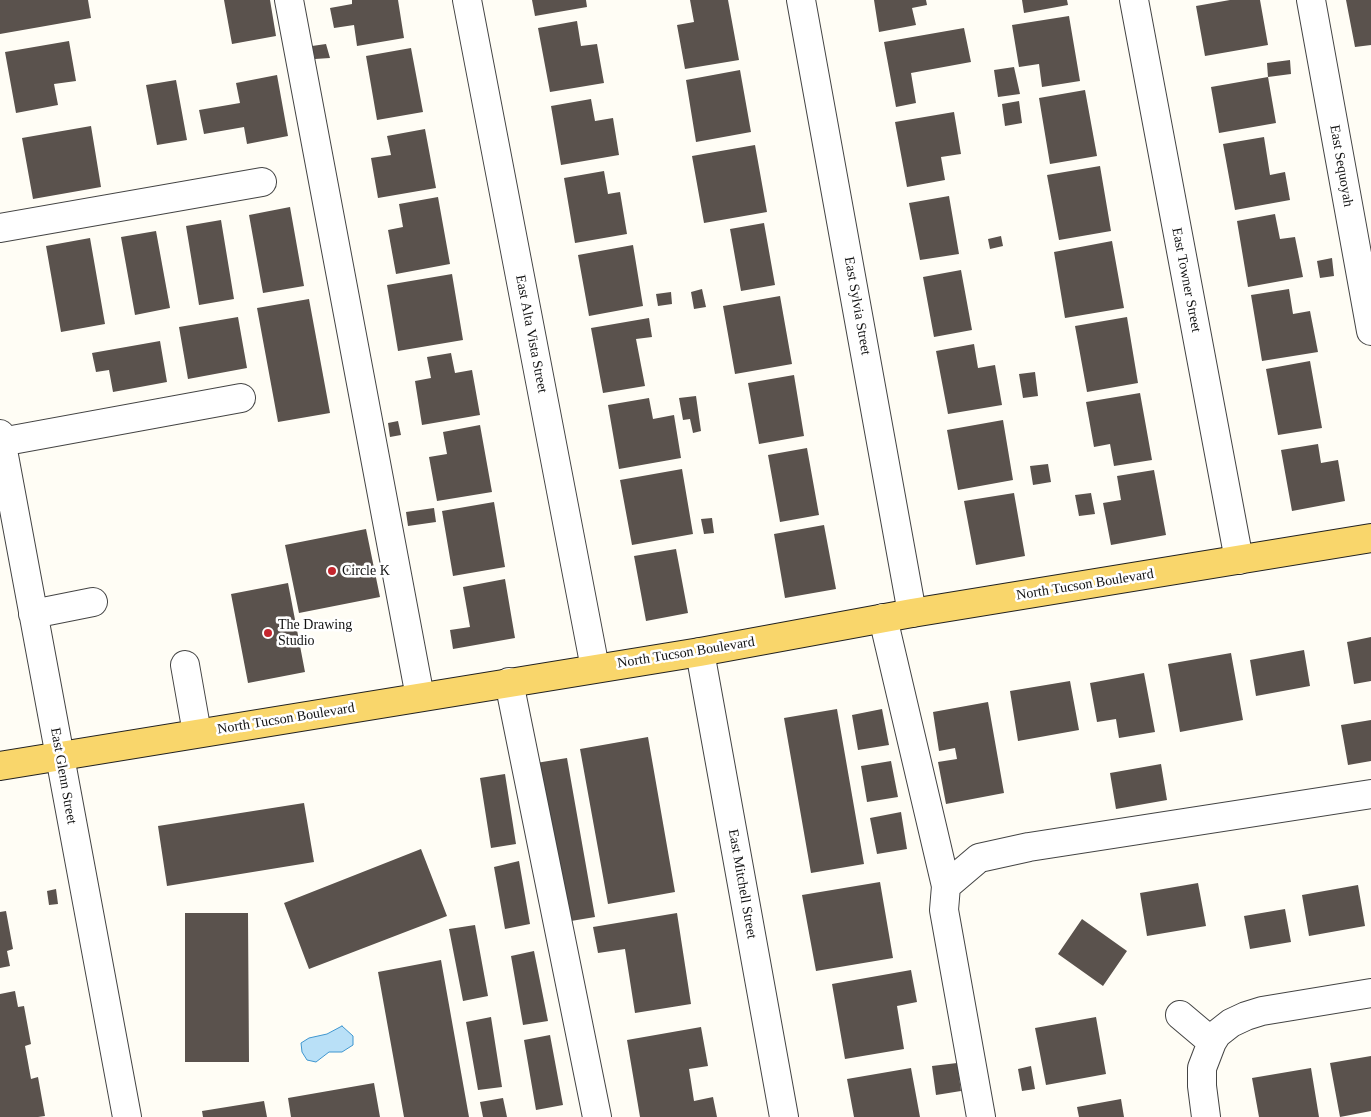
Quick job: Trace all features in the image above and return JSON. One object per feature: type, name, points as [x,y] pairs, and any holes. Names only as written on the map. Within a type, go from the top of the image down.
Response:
[{"type":"main road","name":"North Tucson Boulevard","points":[[0,766],[700,652],[912,613],[1371,538]]},
{"type":"street","points":[[289,0],[420,697]]},
{"type":"street","name":"East Alta Vista Street","points":[[467,0],[595,668]]},
{"type":"street","name":"East Sylvia Street","points":[[800,0],[912,613]]},
{"type":"street","name":"East Towner Street","points":[[1134,0],[1238,560]]},
{"type":"street","name":"East Sequoyah","points":[[1311,0],[1371,331]]},
{"type":"street","points":[[0,228],[262,182]]},
{"type":"street","points":[[1,438],[241,398]]},
{"type":"street","name":"East Glenn Street","points":[[1,438],[7,515],[33,614],[127,1117]]},
{"type":"street","points":[[33,614],[93,602]]},
{"type":"street","points":[[883,618],[946,886],[944,910],[981,1117]]},
{"type":"street","name":"East Mitchell Street","points":[[700,652],[784,1117]]},
{"type":"street","points":[[185,665],[197,734]]},
{"type":"street","points":[[509,682],[596,1117]]},
{"type":"street","points":[[946,886],[979,858],[1029,847],[1371,794]]},
{"type":"street","points":[[1206,1117],[1202,1068],[1212,1042],[1217,1034],[1230,1023],[1262,1011],[1371,993]]},
{"type":"street","points":[[1180,1015],[1212,1042]]},
{"type":"water","points":[[342,1026],[353,1036],[353,1045],[342,1052],[329,1052],[316,1062],[307,1060],[302,1052],[301,1043],[309,1038],[327,1034]]},
{"type":"building","points":[[0,0],[88,0],[91,18],[0,34]]},
{"type":"building","points":[[224,0],[270,0],[276,36],[232,44]]},
{"type":"building","points":[[352,0],[398,0],[404,38],[357,46],[354,25],[334,28],[330,8],[352,4]]},
{"type":"building","points":[[532,0],[586,0],[587,7],[535,16]]},
{"type":"building","points":[[690,0],[728,0],[739,60],[685,69],[677,25],[694,22]]},
{"type":"building","points":[[874,0],[926,0],[927,5],[912,8],[916,25],[879,32]]},
{"type":"building","points":[[1022,0],[1067,0],[1068,5],[1024,13]]},
{"type":"building","points":[[1230,0],[1260,0],[1268,45],[1205,56],[1196,6]]},
{"type":"building","points":[[1346,0],[1371,0],[1371,45],[1355,47]]},
{"type":"building","points":[[1069,16],[1080,81],[1042,87],[1039,64],[1019,67],[1012,25]]},
{"type":"building","points":[[577,21],[581,46],[597,44],[604,83],[550,92],[538,28]]},
{"type":"building","points":[[964,28],[971,62],[911,73],[916,103],[896,107],[884,42]]},
{"type":"building","points":[[69,41],[76,81],[54,84],[58,105],[16,113],[5,52]]},
{"type":"building","points":[[326,44],[330,58],[315,59],[312,46]]},
{"type":"building","points":[[411,48],[423,112],[377,120],[366,56]]},
{"type":"building","points":[[1290,60],[1291,74],[1268,77],[1267,63]]},
{"type":"building","points":[[1014,67],[1020,94],[998,97],[994,70]]},
{"type":"building","points":[[740,70],[751,132],[696,142],[686,80]]},
{"type":"building","points":[[277,75],[288,136],[247,144],[244,127],[204,134],[199,110],[240,103],[236,83]]},
{"type":"building","points":[[1268,77],[1276,123],[1219,133],[1211,87]]},
{"type":"building","points":[[176,80],[187,140],[157,145],[146,85]]},
{"type":"building","points":[[1085,90],[1097,156],[1050,164],[1039,98]]},
{"type":"building","points":[[591,99],[595,121],[613,118],[619,155],[561,165],[551,106]]},
{"type":"building","points":[[1019,101],[1022,123],[1005,126],[1002,104]]},
{"type":"building","points":[[954,112],[961,154],[941,157],[945,180],[907,187],[895,122]]},
{"type":"building","points":[[91,126],[101,187],[33,199],[22,138]]},
{"type":"building","points":[[425,129],[436,188],[378,198],[371,158],[391,155],[387,136]]},
{"type":"building","points":[[1264,137],[1270,175],[1285,172],[1290,200],[1235,210],[1223,144]]},
{"type":"building","points":[[755,145],[767,212],[704,223],[692,156]]},
{"type":"building","points":[[1100,166],[1111,231],[1059,240],[1047,175]]},
{"type":"building","points":[[604,171],[608,194],[620,192],[627,234],[575,243],[564,178]]},
{"type":"building","points":[[949,196],[959,254],[920,260],[909,203]]},
{"type":"building","points":[[438,197],[450,264],[396,274],[388,230],[403,227],[399,204]]},
{"type":"building","points":[[290,207],[304,286],[263,293],[249,215]]},
{"type":"building","points":[[1275,214],[1280,239],[1295,237],[1303,277],[1248,287],[1237,221]]},
{"type":"building","points":[[221,220],[234,299],[199,305],[186,226]]},
{"type":"building","points":[[764,223],[775,285],[741,291],[730,229]]},
{"type":"building","points":[[156,231],[170,308],[135,315],[121,237]]},
{"type":"building","points":[[1001,236],[1003,246],[990,249],[988,239]]},
{"type":"building","points":[[90,238],[105,324],[61,332],[46,246]]},
{"type":"building","points":[[1112,241],[1124,308],[1065,318],[1054,252]]},
{"type":"building","points":[[633,245],[643,306],[589,316],[578,255]]},
{"type":"building","points":[[1332,258],[1334,276],[1320,278],[1317,261]]},
{"type":"building","points":[[961,270],[972,330],[934,337],[923,277]]},
{"type":"building","points":[[452,274],[463,340],[398,351],[387,285]]},
{"type":"building","points":[[702,289],[706,307],[694,309],[691,292]]},
{"type":"building","points":[[1289,289],[1293,314],[1310,311],[1318,352],[1262,361],[1251,295]]},
{"type":"building","points":[[671,292],[672,304],[658,306],[656,294]]},
{"type":"building","points":[[780,296],[792,364],[735,374],[723,306]]},
{"type":"building","points":[[309,299],[330,413],[278,422],[257,308]]},
{"type":"building","points":[[238,317],[247,368],[188,379],[179,327]]},
{"type":"building","points":[[1127,317],[1138,383],[1087,392],[1075,326]]},
{"type":"building","points":[[649,318],[652,337],[636,339],[645,386],[603,393],[591,328]]},
{"type":"building","points":[[160,341],[167,382],[113,392],[109,370],[96,372],[92,353]]},
{"type":"building","points":[[974,344],[978,368],[995,365],[1002,405],[948,414],[936,351]]},
{"type":"building","points":[[451,353],[455,373],[472,370],[480,415],[422,425],[415,381],[431,378],[427,357]]},
{"type":"building","points":[[1310,361],[1322,428],[1278,435],[1266,369]]},
{"type":"building","points":[[1035,372],[1038,396],[1023,398],[1019,374]]},
{"type":"building","points":[[794,375],[804,436],[759,444],[748,383]]},
{"type":"building","points":[[1140,393],[1152,460],[1114,466],[1110,444],[1094,447],[1086,402]]},
{"type":"building","points":[[696,396],[701,431],[693,433],[690,419],[683,420],[679,398]]},
{"type":"building","points":[[649,398],[653,419],[674,415],[681,458],[619,469],[608,405]]},
{"type":"building","points":[[1003,420],[1013,480],[958,490],[947,430]]},
{"type":"building","points":[[398,421],[401,435],[390,437],[388,423]]},
{"type":"building","points":[[480,425],[492,492],[437,501],[429,457],[447,454],[443,432]]},
{"type":"building","points":[[1318,444],[1321,463],[1338,460],[1345,501],[1292,511],[1281,450]]},
{"type":"building","points":[[807,448],[819,515],[780,522],[768,455]]},
{"type":"building","points":[[1048,464],[1051,482],[1033,485],[1030,466]]},
{"type":"building","points":[[682,469],[693,534],[632,545],[620,480]]},
{"type":"building","points":[[1154,470],[1166,535],[1111,545],[1103,503],[1121,500],[1117,476]]},
{"type":"building","points":[[1014,493],[1025,556],[976,565],[964,501]]},
{"type":"building","points":[[1091,493],[1095,514],[1079,516],[1075,495]]},
{"type":"building","points":[[494,502],[505,567],[453,576],[442,511]]},
{"type":"building","points":[[434,508],[436,522],[408,526],[406,512]]},
{"type":"building","points":[[712,518],[714,533],[704,534],[701,519]]},
{"type":"building","points":[[824,525],[836,589],[785,598],[774,534]]},
{"type":"building","name":"Circle K","points":[[366,529],[380,597],[299,613],[285,545]]},
{"type":"building","points":[[676,549],[688,613],[646,621],[634,556]]},
{"type":"building","points":[[505,579],[515,638],[453,649],[450,630],[470,627],[463,587]]},
{"type":"building","name":"The Drawing Studio","points":[[288,583],[305,672],[248,683],[231,594]]},
{"type":"building","points":[[1371,637],[1371,681],[1354,684],[1347,642]]},
{"type":"building","points":[[1304,650],[1310,686],[1256,696],[1250,660]]},
{"type":"building","points":[[1231,653],[1243,720],[1180,732],[1168,664]]},
{"type":"building","points":[[1144,673],[1155,732],[1119,738],[1116,719],[1097,722],[1090,683]]},
{"type":"building","points":[[1070,681],[1079,730],[1018,741],[1010,691]]},
{"type":"building","points":[[988,702],[1004,793],[946,804],[938,762],[957,759],[955,748],[939,751],[933,712]]},
{"type":"building","points":[[837,709],[864,864],[811,873],[784,718]]},
{"type":"building","points":[[882,709],[889,745],[858,750],[852,715]]},
{"type":"building","points":[[1371,720],[1371,761],[1348,765],[1341,725]]},
{"type":"building","points":[[648,737],[675,892],[608,904],[580,749]]},
{"type":"building","points":[[567,758],[595,917],[565,922],[536,763]]},
{"type":"building","points":[[891,761],[898,797],[867,802],[861,766]]},
{"type":"building","points":[[1161,764],[1167,800],[1116,809],[1110,773]]},
{"type":"building","points":[[505,774],[516,844],[491,848],[480,778]]},
{"type":"building","points":[[304,803],[314,862],[167,886],[158,826]]},
{"type":"building","points":[[901,812],[907,849],[877,854],[870,818]]},
{"type":"building","points":[[421,849],[447,916],[309,969],[284,903]]},
{"type":"building","points":[[519,861],[530,924],[505,929],[494,867]]},
{"type":"building","points":[[880,882],[893,958],[816,971],[802,895]]},
{"type":"building","points":[[1198,883],[1206,926],[1147,936],[1140,893]]},
{"type":"building","points":[[1358,885],[1365,926],[1309,936],[1302,895]]},
{"type":"building","points":[[56,889],[58,904],[49,905],[47,891]]},
{"type":"building","points":[[1285,909],[1291,942],[1250,949],[1244,916]]},
{"type":"building","points":[[6,911],[13,949],[7,951],[10,966],[0,968],[0,912]]},
{"type":"building","points":[[185,913],[248,913],[249,1062],[185,1062]]},
{"type":"building","points":[[677,913],[691,1004],[635,1013],[625,949],[598,953],[593,927]]},
{"type":"building","points":[[1082,919],[1127,951],[1103,986],[1058,954]]},
{"type":"building","points":[[475,925],[488,996],[463,1001],[449,929]]},
{"type":"building","points":[[534,951],[548,1021],[523,1025],[511,956]]},
{"type":"building","points":[[441,960],[469,1117],[404,1117],[378,972]]},
{"type":"building","points":[[911,970],[917,1002],[897,1006],[904,1049],[845,1059],[832,984]]},
{"type":"building","points":[[15,991],[18,1007],[24,1006],[31,1044],[25,1046],[31,1079],[38,1077],[45,1116],[0,1117],[0,994]]},
{"type":"building","points":[[491,1017],[502,1087],[478,1090],[466,1022]]},
{"type":"building","points":[[1096,1017],[1106,1074],[1046,1085],[1035,1028]]},
{"type":"building","points":[[701,1027],[708,1066],[689,1069],[694,1101],[713,1097],[717,1117],[640,1117],[627,1040]]},
{"type":"building","points":[[550,1035],[563,1105],[536,1110],[524,1040]]},
{"type":"building","points":[[1371,1056],[1371,1111],[1340,1117],[1330,1063]]},
{"type":"building","points":[[957,1063],[961,1091],[936,1095],[932,1066]]},
{"type":"building","points":[[1031,1066],[1035,1089],[1022,1091],[1018,1069]]},
{"type":"building","points":[[911,1068],[920,1117],[854,1117],[847,1079]]},
{"type":"building","points":[[1311,1068],[1319,1117],[1259,1117],[1252,1078]]},
{"type":"building","points":[[374,1083],[380,1117],[291,1117],[288,1098]]},
{"type":"building","points":[[503,1098],[507,1117],[483,1117],[480,1102]]},
{"type":"building","points":[[1121,1099],[1124,1117],[1079,1117],[1077,1107]]},
{"type":"building","points":[[264,1101],[267,1117],[203,1117],[202,1111]]},
{"type":"place","name":"Circle K","points":[[332,571]]},
{"type":"place","name":"The Drawing Studio","points":[[268,633]]}]
